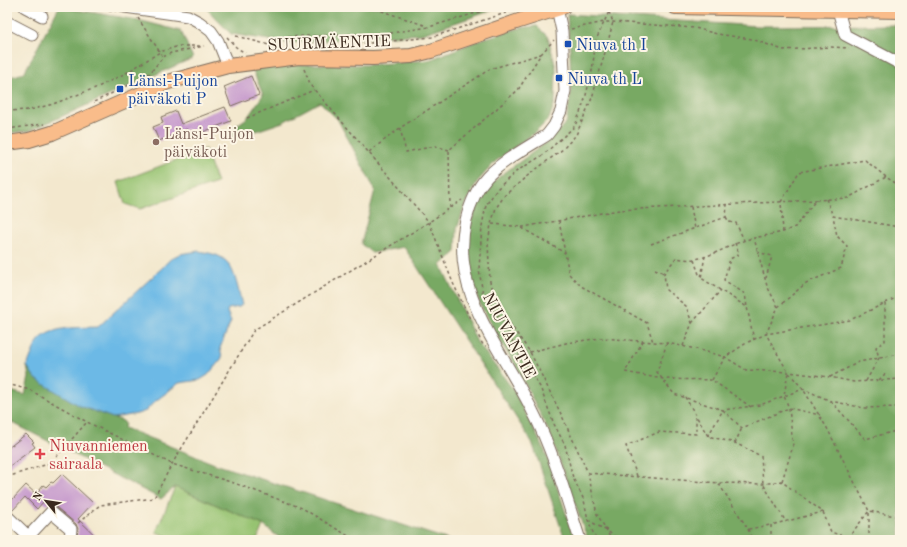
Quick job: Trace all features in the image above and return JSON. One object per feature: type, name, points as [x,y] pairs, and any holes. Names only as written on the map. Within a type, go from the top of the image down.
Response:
[{"type":"main road","points":[[675,7],[900,11]]},
{"type":"main road","name":"SUURMÄENTIE","points":[[7,143],[29,140],[52,133],[168,82],[186,76],[228,66],[299,57],[373,58],[411,56],[431,51],[560,8]]},
{"type":"street","points":[[25,7],[42,16]]},
{"type":"street","name":"NIUVANTIE","points":[[560,8],[565,91],[562,111],[547,135],[488,176],[477,189],[468,209],[462,234],[464,270],[471,297],[496,348],[513,374],[534,412],[552,454],[580,540]]},
{"type":"street","points":[[122,10],[188,16],[211,31],[218,41],[228,66]]},
{"type":"street","points":[[838,10],[845,35],[900,64]]},
{"type":"street","points":[[7,22],[32,35]]},
{"type":"street","points":[[7,516],[28,539],[51,512],[70,535]]},
{"type":"path","points":[[91,7],[122,10]]},
{"type":"path","points":[[370,7],[429,27]]},
{"type":"path","points":[[274,46],[285,37],[391,33],[429,27],[496,7]]},
{"type":"path","points":[[336,46],[432,37],[524,7]]},
{"type":"path","points":[[611,7],[596,40],[592,71],[575,126],[543,155],[517,171],[498,188],[486,205],[482,226],[479,269],[483,295],[503,322],[517,351],[530,352],[566,343],[601,338],[643,341],[683,346],[725,357],[746,370],[788,372],[830,377],[854,382],[900,379]]},
{"type":"path","points":[[609,12],[613,22],[592,98],[576,135],[563,149],[505,195],[496,208],[491,224],[488,244],[490,282],[505,317],[530,352],[562,416],[588,473],[597,514],[611,540]]},
{"type":"path","points":[[135,15],[138,17],[163,57]]},
{"type":"path","points":[[450,208],[449,150],[518,90],[541,54],[562,31],[604,22],[613,22],[695,28],[717,34],[752,39],[783,50],[830,47],[850,48]]},
{"type":"path","points":[[226,36],[236,47],[243,52],[250,54]]},
{"type":"path","points":[[236,36],[281,48]]},
{"type":"path","points":[[7,111],[30,110],[84,93],[126,73],[160,52],[179,46],[204,46],[171,53],[163,57],[150,73],[136,82],[93,102]]},
{"type":"path","points":[[368,152],[400,128],[490,69],[541,54]]},
{"type":"path","points":[[299,57],[314,90],[429,222]]},
{"type":"path","points":[[247,118],[314,90]]},
{"type":"path","points":[[7,129],[44,123]]},
{"type":"path","points":[[400,128],[406,152],[435,146],[449,150]]},
{"type":"path","points":[[783,232],[781,202],[799,172],[866,160],[886,177],[900,186]]},
{"type":"path","points":[[491,224],[521,227],[620,210],[848,198],[886,177]]},
{"type":"path","points":[[70,535],[100,505],[154,498],[172,464],[254,330],[429,222],[477,189]]},
{"type":"path","points":[[766,334],[778,307],[806,283],[841,268],[847,246],[837,236],[833,216],[826,199]]},
{"type":"path","points":[[692,323],[686,306],[666,290],[664,273],[676,258],[694,259],[744,240],[783,232],[795,227],[816,200]]},
{"type":"path","points":[[728,205],[726,217],[729,222],[736,223],[744,240]]},
{"type":"path","points":[[691,207],[695,229]]},
{"type":"path","points":[[833,216],[900,227]]},
{"type":"path","points":[[651,244],[726,217]]},
{"type":"path","points":[[559,221],[569,274],[581,286],[647,323],[653,342]]},
{"type":"path","points":[[521,227],[565,253]]},
{"type":"path","points":[[754,238],[767,286],[778,307]]},
{"type":"path","points":[[735,244],[739,254],[730,260],[724,280],[745,294],[754,340]]},
{"type":"path","points":[[757,252],[772,256],[766,280]]},
{"type":"path","points":[[701,278],[705,256]]},
{"type":"path","points":[[694,259],[701,278],[747,307]]},
{"type":"path","points":[[655,269],[664,273]]},
{"type":"path","points":[[683,346],[692,323],[720,290]]},
{"type":"path","points":[[712,380],[725,357],[766,334],[850,320],[900,296]]},
{"type":"path","points":[[866,381],[879,358],[876,347],[885,341],[885,303]]},
{"type":"path","points":[[766,334],[788,372],[803,389],[828,428],[869,511],[869,540]]},
{"type":"path","points":[[643,341],[625,372],[663,379],[712,380],[751,407]]},
{"type":"path","points":[[667,343],[657,372],[674,394],[723,410],[742,428]]},
{"type":"path","points":[[830,377],[858,362],[900,354]]},
{"type":"path","points":[[781,482],[793,446],[789,408],[784,396],[788,372]]},
{"type":"path","points":[[879,380],[886,373]]},
{"type":"path","points":[[7,384],[30,390],[87,422],[172,464],[234,483],[302,508],[355,540]]},
{"type":"path","points":[[723,410],[760,406],[803,389],[832,401],[864,408],[896,407],[900,405]]},
{"type":"path","points":[[685,397],[708,436],[735,443],[761,456],[763,484],[786,522]]},
{"type":"path","points":[[832,401],[865,439],[900,430]]},
{"type":"path","points":[[735,443],[742,428],[789,408],[820,415]]},
{"type":"path","points":[[708,436],[723,410]]},
{"type":"path","points":[[637,477],[626,446],[659,432],[696,434],[696,416]]},
{"type":"path","points":[[7,477],[50,463],[87,422]]},
{"type":"path","points":[[588,473],[719,483],[763,484],[781,482],[823,512],[831,532],[854,540]]},
{"type":"path","points":[[719,483],[748,529],[752,540]]},
{"type":"path","points":[[869,511],[900,517]]},
{"type":"path","points":[[848,538],[869,511]]},
{"type":"path","points":[[748,529],[771,526],[823,512]]},
{"type":"path","points":[[588,520],[620,540]]},
{"type":"path","points":[[771,526],[771,540]]},
{"type":"green space","points":[[59,7],[138,20],[181,31],[193,58],[29,131],[7,133],[7,78],[24,73]]},
{"type":"green space","points":[[205,7],[502,7],[422,34],[288,43],[231,34]]},
{"type":"green space","points":[[567,14],[758,26],[900,25],[900,540],[588,540],[550,434],[515,364],[496,335],[480,304],[470,278],[467,253],[468,229],[486,189],[500,176],[547,142],[566,123],[571,93]]},
{"type":"green space","points":[[537,26],[548,37],[556,68],[555,102],[549,119],[537,131],[496,161],[477,182],[464,208],[457,229],[456,252],[441,265],[477,342],[513,389],[545,451],[574,540],[565,540],[532,442],[404,247],[372,253],[361,244],[375,190],[338,120],[320,102],[283,122],[232,139],[234,127],[247,118],[263,95],[252,68],[292,64],[366,65],[429,60],[482,39],[520,28]]},
{"type":"green space","points":[[205,149],[217,183],[140,209],[125,204],[118,182]]},
{"type":"green space","points":[[27,366],[35,378],[80,406],[123,421],[125,423],[124,428],[215,464],[449,540],[281,540],[263,525],[175,487],[161,499],[7,420],[7,390],[25,395],[29,377]]},
{"type":"green space","points":[[175,487],[263,525],[257,540],[176,540],[156,532]]},
{"type":"water","points":[[199,251],[213,254],[226,261],[232,270],[242,305],[228,309],[227,312],[231,321],[220,348],[222,358],[208,375],[200,380],[179,383],[153,403],[146,411],[113,418],[80,406],[35,378],[27,366],[37,343],[42,337],[57,330],[98,327],[167,262],[179,254]]},
{"type":"building","points":[[251,76],[259,95],[231,106],[224,87]]},
{"type":"building","points":[[225,107],[231,121],[190,137],[187,129],[159,141],[153,127],[163,123],[161,117],[176,111],[181,124]]},
{"type":"building","points":[[26,434],[34,442],[32,443],[35,447],[7,468],[7,449]]},
{"type":"building","points":[[62,474],[93,503],[78,519],[100,540],[81,540],[77,536],[78,529],[76,524],[49,503],[47,505],[43,502],[37,509],[25,497],[12,511],[7,508],[7,495],[12,500],[26,485],[36,494],[43,485],[46,487],[51,482],[53,483]]},
{"type":"place","name":"Niuva th I","points":[[568,44]]},
{"type":"place","name":"Niuva th L","points":[[559,78]]},
{"type":"place","name":"Länsi-Puijon päiväkoti P","points":[[120,89]]},
{"type":"place","name":"Länsi-Puijon päiväkoti","points":[[156,142]]},
{"type":"place","name":"Niuvanniemen sairaala","points":[[40,454]]}]
